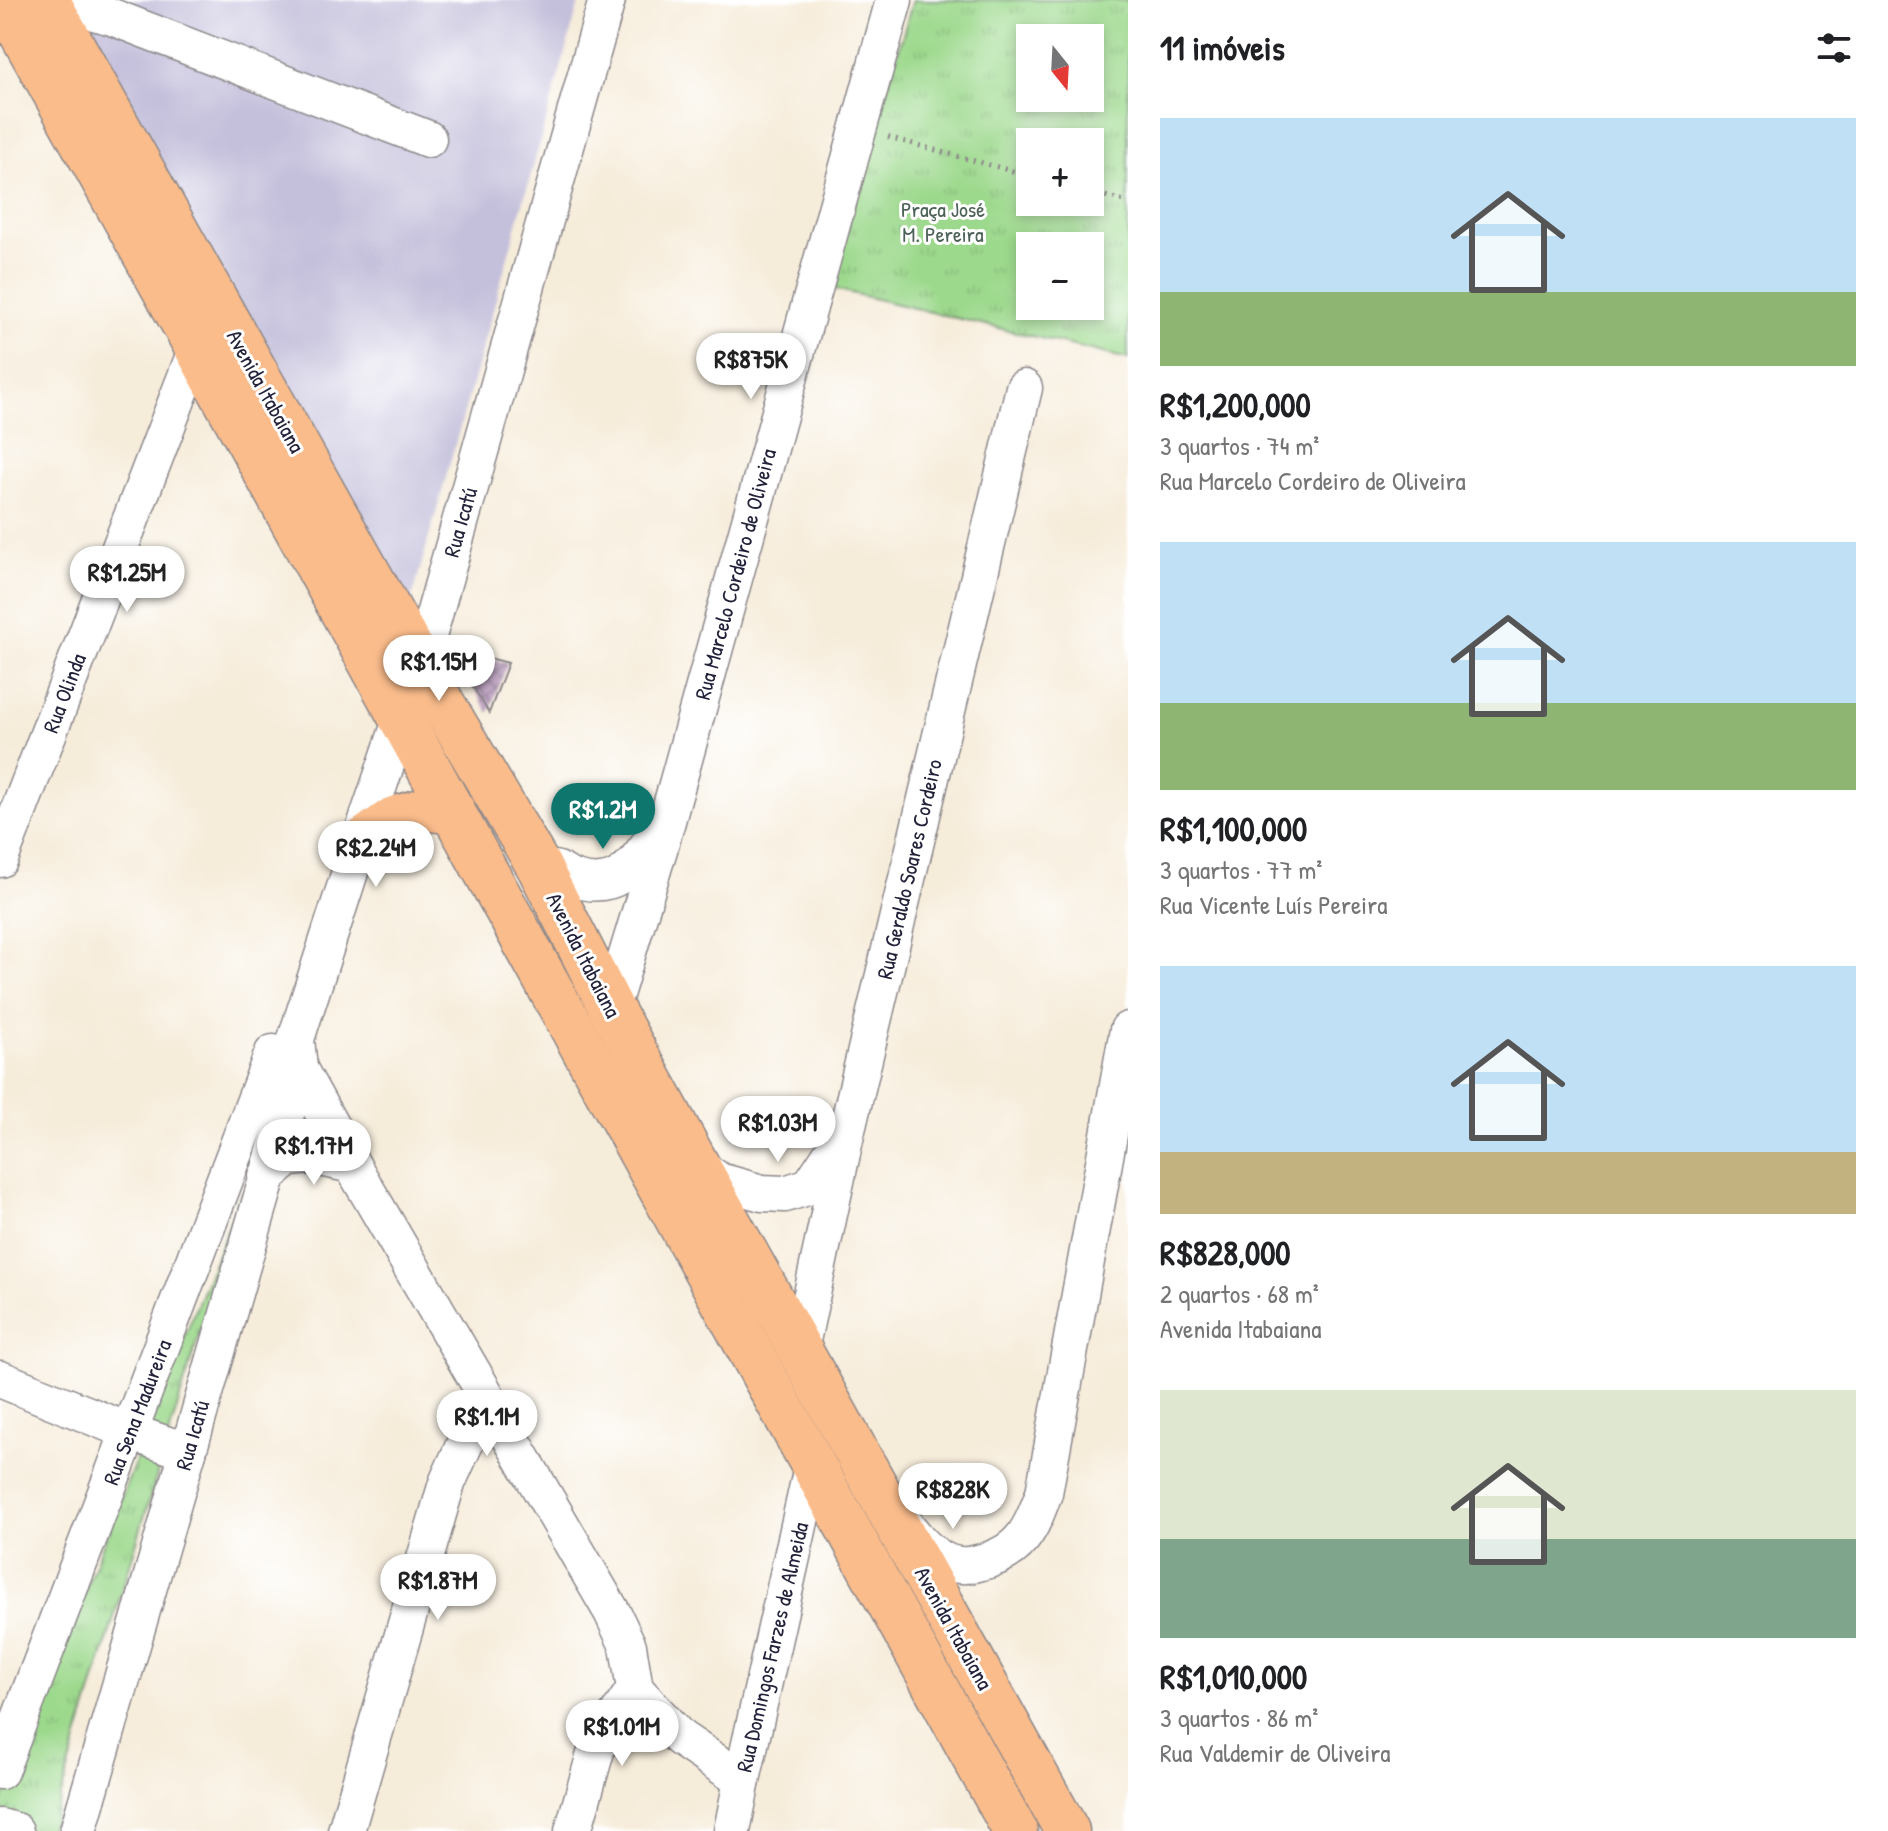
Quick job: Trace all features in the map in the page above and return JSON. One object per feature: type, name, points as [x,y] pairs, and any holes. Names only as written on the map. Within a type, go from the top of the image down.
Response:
[{"type":"main road","name":"Avenida Itabaiana","points":[[1,1],[197,348],[813,1463],[1002,1821]]},
{"type":"main road","name":"Avenida Itabaiana","points":[[49,5],[420,665],[539,867],[611,1008],[1067,1831]]},
{"type":"main road","points":[[359,844],[394,819],[427,809],[453,811]]},
{"type":"street","name":"Rua Icatú","points":[[78,1831],[267,1176],[290,1054],[420,665],[607,0]]},
{"type":"street","name":"Rua Marcelo Cordeiro de Oliveira","points":[[611,1008],[667,819],[894,0]]},
{"type":"street","points":[[49,5],[83,9],[112,17],[428,139]]},
{"type":"street","name":"Rua Olinda","points":[[0,859],[197,348]]},
{"type":"street","name":"Rua Geraldo Soares Cordeiro","points":[[800,1350],[847,1130],[1024,388]]},
{"type":"street","points":[[539,867],[557,869],[570,878],[592,883],[620,877],[667,819]]},
{"type":"street","points":[[871,1477],[926,1549],[949,1563],[970,1566],[992,1560],[1013,1548],[1032,1526],[1044,1493],[1128,1030]]},
{"type":"street","points":[[290,1054],[612,1612],[628,1646],[635,1689],[680,1738],[742,1780]]},
{"type":"street","name":"Rua Sena Madureira","points":[[0,1771],[130,1432],[290,1054]]},
{"type":"street","points":[[697,1165],[719,1181],[762,1193],[785,1194],[810,1186],[847,1130]]},
{"type":"street","points":[[267,1176],[289,1158],[311,1156],[352,1165]]},
{"type":"street","points":[[0,1379],[188,1452]]},
{"type":"street","points":[[346,1831],[447,1483],[486,1397]]},
{"type":"street","name":"Rua Domingos Farzes de Almeida","points":[[732,1831],[813,1463]]},
{"type":"street","points":[[573,1831],[598,1744],[635,1689]]},
{"type":"street","points":[[0,1827],[15,1831]]},
{"type":"path","points":[[857,129],[1016,172]]},
{"type":"path","points":[[1104,196],[1128,202]]},
{"type":"shaded area","points":[[60,0],[580,0],[410,605]]},
{"type":"green space","name":"Praça José M. Pereira","points":[[913,0],[1128,0],[1128,359],[830,288]]},
{"type":"green space","points":[[242,1191],[50,1831],[0,1831],[0,1806]]},
{"type":"building","points":[[470,653],[508,663],[489,713],[464,672]]}]
